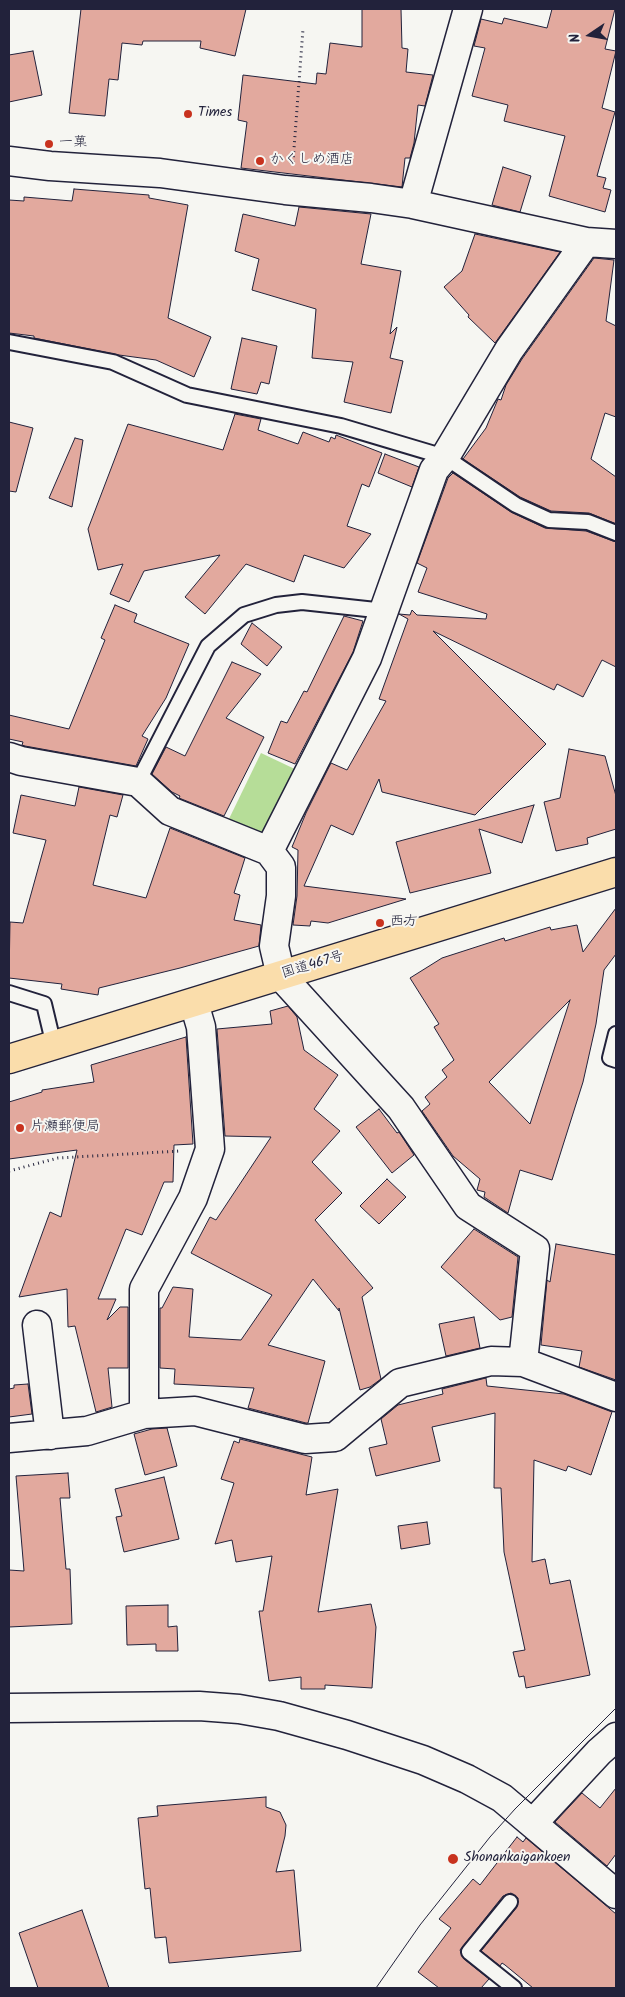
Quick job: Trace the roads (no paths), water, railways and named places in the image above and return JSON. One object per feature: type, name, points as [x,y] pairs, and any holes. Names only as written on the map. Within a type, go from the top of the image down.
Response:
[{"type":"highway","name":"国道467号","points":[[9,1059],[616,872]]},
{"type":"street","points":[[414,204],[468,9]]},
{"type":"street","points":[[9,161],[50,166],[160,173],[414,204],[586,242],[616,244]]},
{"type":"street","points":[[269,851],[367,658],[434,470],[445,457],[509,350],[586,242]]},
{"type":"street","points":[[9,757],[138,782],[170,812],[269,851],[281,867],[280,896],[274,946],[281,976],[401,1108],[468,1206],[535,1249],[523,1362]]},
{"type":"street","points":[[144,1414],[144,1289],[193,1198],[210,1149],[201,1028],[194,1003]]},
{"type":"street","points":[[37,1325],[50,1436]]},
{"type":"street","points":[[9,1438],[50,1436],[87,1431],[144,1414],[195,1411],[304,1439],[335,1436],[400,1383],[491,1360],[523,1362],[616,1397]]},
{"type":"street","points":[[9,1708],[199,1706],[239,1709],[279,1716],[423,1760],[467,1779],[502,1798],[616,1894]]},
{"type":"street","points":[[533,1823],[616,1736]]},
{"type":"lane","points":[[9,342],[113,362],[187,395],[341,426],[445,457],[516,505],[550,520],[588,522],[616,533]]},
{"type":"lane","points":[[138,782],[208,646],[244,615],[276,605],[302,602],[385,611]]},
{"type":"lane","points":[[9,993],[44,1004],[54,1046]]},
{"type":"lane","points":[[616,1034],[610,1058],[616,1060]]},
{"type":"lane","points":[[510,1902],[469,1952],[514,1988]]},
{"type":"tram line","points":[[376,1988],[420,1925],[490,1837],[515,1809],[616,1708]]},
{"type":"place","name":"Times","points":[[188,114]]},
{"type":"place","name":"一菓","points":[[49,144]]},
{"type":"place","name":"かくしめ酒店","points":[[260,161]]},
{"type":"place","name":"西方","points":[[380,923]]},
{"type":"place","name":"片瀬郵便局","points":[[20,1128]]},
{"type":"place","name":"Shonankaigankoen","points":[[453,1859]]}]
